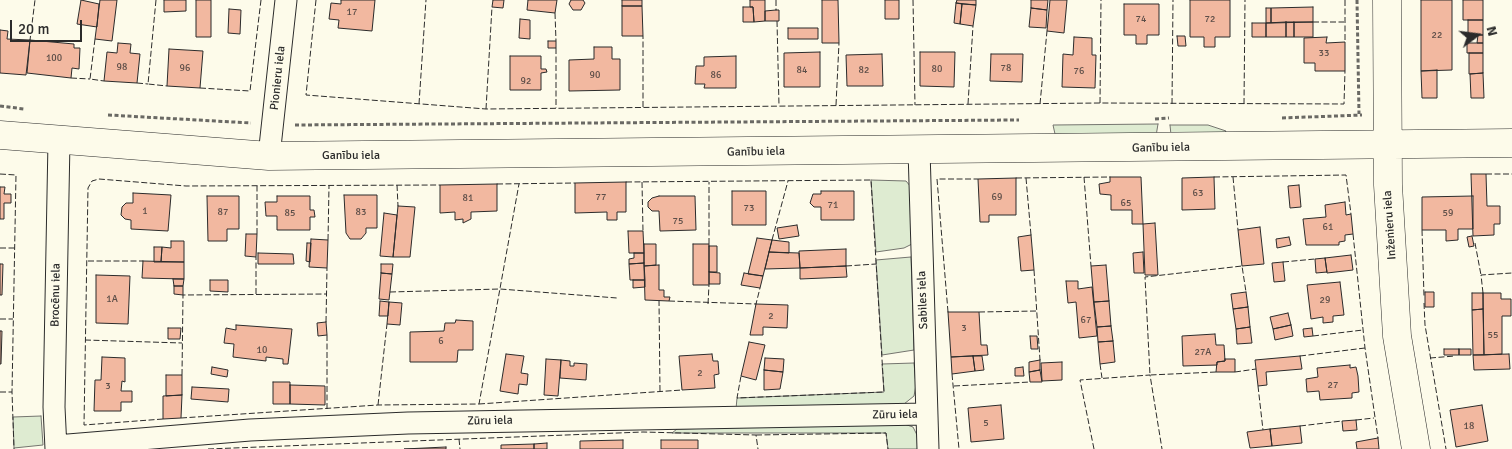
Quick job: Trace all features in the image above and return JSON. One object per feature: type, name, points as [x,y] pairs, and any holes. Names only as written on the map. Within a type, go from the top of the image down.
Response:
[{"type":"street","name":"Pionieru iela","points":[[269,156],[286,0]]},
{"type":"street","name":"Inženieru iela","points":[[1387,0],[1388,185],[1397,336],[1416,449]]},
{"type":"street","name":"Ganību iela","points":[[0,135],[269,156],[1512,143]]},
{"type":"street","name":"Brocēnu iela","points":[[56,448],[54,407],[59,141]]},
{"type":"street","name":"Sabiles iela","points":[[919,150],[928,449]]},
{"type":"street","name":"Zūru iela","points":[[56,448],[250,430],[408,422],[926,414]]},
{"type":"path","points":[[1357,0],[1359,123]]},
{"type":"path","points":[[0,106],[26,109]]},
{"type":"path","points":[[1279,118],[1359,114]]},
{"type":"path","points":[[100,115],[273,125],[1024,120]]},
{"type":"path","points":[[1146,119],[1174,119]]},
{"type":"green space","points":[[1158,124],[1156,136],[1055,134],[1053,125]]},
{"type":"green space","points":[[1170,125],[1208,125],[1226,131],[1223,137],[1171,135]]},
{"type":"green space","points":[[871,180],[906,181],[911,187],[912,244],[904,248],[876,252]]},
{"type":"green space","points":[[911,257],[914,350],[882,355],[876,260]]},
{"type":"green space","points":[[914,363],[916,385],[914,396],[904,404],[736,409],[737,398],[884,392],[882,364]]},
{"type":"green space","points":[[41,416],[43,445],[14,448],[13,417]]},
{"type":"green space","points":[[901,423],[913,427],[917,435],[919,449],[888,449],[886,433],[672,433],[677,429]]},
{"type":"building","points":[[81,0],[99,4],[97,27],[77,24]]},
{"type":"building","points":[[100,0],[117,0],[112,41],[95,39]]},
{"type":"building","points":[[164,0],[186,0],[186,11],[164,12]]},
{"type":"building","points":[[196,0],[211,0],[211,37],[196,37]]},
{"type":"building","points":[[341,0],[375,0],[372,31],[338,28],[339,20],[329,19],[331,3],[341,4]]},
{"type":"building","points":[[493,0],[504,0],[503,8],[492,7]]},
{"type":"building","points":[[528,0],[557,0],[555,13],[527,10]]},
{"type":"building","points":[[571,0],[583,0],[585,3],[581,10],[573,10],[569,4]]},
{"type":"building","points":[[622,0],[642,0],[642,6],[622,6]]},
{"type":"building","points":[[750,0],[765,0],[765,21],[754,22],[753,7],[750,7]]},
{"type":"building","points":[[822,0],[838,0],[839,43],[822,43]]},
{"type":"building","points":[[885,0],[899,0],[899,19],[885,19]]},
{"type":"building","points":[[957,0],[976,0],[976,5],[956,3]]},
{"type":"building","points":[[1031,0],[1048,0],[1047,10],[1031,8]]},
{"type":"building","points":[[1050,0],[1067,0],[1064,33],[1047,31]]},
{"type":"building","points":[[1190,0],[1230,0],[1230,37],[1215,37],[1215,47],[1204,47],[1204,37],[1190,37]]},
{"type":"building","points":[[1421,0],[1452,0],[1452,70],[1421,71]]},
{"type":"building","points":[[1463,0],[1483,0],[1483,20],[1463,20]]},
{"type":"building","points":[[956,3],[962,4],[960,24],[954,23]]},
{"type":"building","points":[[962,4],[976,5],[973,26],[960,24]]},
{"type":"building","points":[[1124,4],[1159,4],[1159,35],[1147,35],[1147,44],[1136,44],[1136,35],[1124,35]]},
{"type":"building","points":[[622,6],[642,6],[643,36],[622,36]]},
{"type":"building","points":[[743,7],[753,7],[754,22],[743,22]]},
{"type":"building","points":[[1313,7],[1313,22],[1271,23],[1271,8]]},
{"type":"building","points":[[1031,8],[1047,10],[1046,28],[1029,27]]},
{"type":"building","points":[[1266,8],[1271,8],[1271,23],[1266,23]]},
{"type":"building","points":[[229,9],[241,10],[240,34],[228,33]]},
{"type":"building","points":[[779,10],[779,21],[765,21],[765,11]]},
{"type":"building","points":[[520,19],[530,20],[530,39],[519,38]]},
{"type":"building","points":[[1468,20],[1483,20],[1483,35],[1468,35]]},
{"type":"building","points":[[1286,22],[1286,37],[1266,37],[1266,23]]},
{"type":"building","points":[[1286,22],[1294,22],[1294,37],[1286,37]]},
{"type":"building","points":[[1294,22],[1313,22],[1313,37],[1294,37]]},
{"type":"building","points":[[1252,23],[1266,23],[1266,37],[1252,37]]},
{"type":"building","points":[[788,28],[818,28],[818,39],[788,39]]},
{"type":"building","points":[[0,30],[8,31],[7,39],[30,40],[26,75],[0,73]]},
{"type":"building","points":[[1478,35],[1483,35],[1483,43],[1477,43]]},
{"type":"building","points":[[1177,36],[1185,36],[1186,46],[1178,46]]},
{"type":"building","points":[[1074,37],[1092,38],[1092,55],[1096,55],[1095,88],[1062,87],[1063,54],[1073,55]]},
{"type":"building","points":[[1327,37],[1326,43],[1345,42],[1345,71],[1315,71],[1315,63],[1304,63],[1304,38]]},
{"type":"building","points":[[30,40],[74,44],[74,48],[80,48],[79,69],[72,68],[71,78],[27,73]]},
{"type":"building","points":[[548,41],[556,41],[556,48],[548,48]]},
{"type":"building","points":[[118,43],[131,44],[130,53],[140,54],[137,83],[104,81],[107,52],[117,53]]},
{"type":"building","points":[[1467,43],[1483,43],[1483,53],[1467,53]]},
{"type":"building","points":[[594,47],[612,47],[612,59],[620,59],[620,90],[569,91],[569,60],[594,59]]},
{"type":"building","points":[[169,49],[203,51],[200,88],[167,86]]},
{"type":"building","points":[[820,52],[820,87],[784,87],[784,53]]},
{"type":"building","points":[[920,52],[955,52],[954,87],[920,86]]},
{"type":"building","points":[[1469,53],[1483,53],[1483,73],[1469,74]]},
{"type":"building","points":[[882,54],[883,86],[847,86],[846,55]]},
{"type":"building","points":[[991,54],[1023,54],[1022,82],[990,81]]},
{"type":"building","points":[[510,56],[541,56],[541,69],[546,69],[547,72],[541,73],[541,90],[510,90]]},
{"type":"building","points":[[736,56],[736,88],[704,88],[705,84],[695,84],[696,66],[704,66],[704,57]]},
{"type":"building","points":[[1437,70],[1437,98],[1422,98],[1421,71]]},
{"type":"building","points":[[1483,73],[1484,98],[1471,98],[1470,74]]},
{"type":"building","points":[[1471,174],[1486,174],[1487,206],[1500,206],[1500,224],[1494,224],[1494,235],[1473,236]]},
{"type":"building","points":[[1110,177],[1141,177],[1143,224],[1132,224],[1132,210],[1111,210],[1111,195],[1100,194],[1099,184],[1110,182]]},
{"type":"building","points":[[1214,177],[1215,209],[1182,210],[1182,178]]},
{"type":"building","points":[[1016,178],[1016,215],[989,215],[989,222],[980,222],[978,179]]},
{"type":"building","points":[[626,182],[626,212],[617,212],[617,220],[607,220],[607,212],[575,213],[575,183]]},
{"type":"building","points":[[497,184],[497,211],[471,212],[471,219],[463,223],[463,219],[455,220],[455,212],[440,213],[440,185]]},
{"type":"building","points":[[1299,185],[1301,207],[1290,208],[1288,186]]},
{"type":"building","points":[[0,187],[5,187],[4,194],[11,194],[11,203],[4,203],[4,219],[0,219]]},
{"type":"building","points":[[732,191],[766,191],[766,225],[732,225]]},
{"type":"building","points":[[821,191],[854,191],[854,220],[821,220],[821,207],[814,207],[810,203],[813,194],[821,194]]},
{"type":"building","points":[[133,193],[171,195],[168,231],[131,229],[131,220],[125,219],[121,215],[122,207],[126,203],[133,203]]},
{"type":"building","points":[[344,195],[377,195],[377,228],[366,228],[366,233],[361,239],[350,239],[346,233]]},
{"type":"building","points":[[207,196],[239,196],[239,229],[227,229],[227,241],[208,241]]},
{"type":"building","points":[[277,196],[310,196],[310,210],[314,210],[315,217],[310,217],[310,230],[277,230],[277,216],[266,216],[265,202],[277,202]]},
{"type":"building","points":[[659,196],[695,196],[696,230],[660,231],[659,211],[652,211],[648,207],[648,202],[652,198]]},
{"type":"building","points":[[1473,196],[1473,229],[1458,229],[1458,240],[1446,241],[1446,230],[1422,230],[1422,197]]},
{"type":"building","points":[[1345,202],[1346,215],[1351,214],[1353,234],[1345,235],[1345,241],[1339,242],[1339,245],[1306,245],[1303,219],[1326,217],[1325,205]]},
{"type":"building","points":[[398,206],[415,207],[410,257],[393,257]]},
{"type":"building","points":[[384,213],[397,215],[393,257],[380,256]]},
{"type":"building","points":[[1155,223],[1158,275],[1145,275],[1143,224]]},
{"type":"building","points":[[797,225],[799,236],[779,239],[777,228]]},
{"type":"building","points":[[1260,227],[1264,264],[1242,266],[1238,230]]},
{"type":"building","points":[[628,231],[643,231],[644,253],[629,253]]},
{"type":"building","points":[[246,234],[257,234],[256,257],[245,256]]},
{"type":"building","points":[[1031,235],[1034,270],[1021,271],[1018,237]]},
{"type":"building","points":[[1472,236],[1474,246],[1469,247],[1467,237]]},
{"type":"building","points":[[1289,237],[1291,245],[1277,248],[1276,239]]},
{"type":"building","points":[[757,238],[772,240],[763,276],[748,274]]},
{"type":"building","points":[[311,239],[328,240],[327,268],[309,267]]},
{"type":"building","points":[[772,240],[789,242],[789,253],[769,252]]},
{"type":"building","points":[[171,241],[184,241],[184,262],[161,262],[162,247],[171,248]]},
{"type":"building","points":[[307,243],[311,243],[310,262],[306,261]]},
{"type":"building","points":[[644,244],[656,244],[656,265],[644,266]]},
{"type":"building","points":[[693,244],[709,244],[709,285],[693,285]]},
{"type":"building","points":[[709,246],[717,246],[717,272],[709,272]]},
{"type":"building","points":[[154,247],[162,247],[161,262],[154,262]]},
{"type":"building","points":[[846,249],[846,266],[800,268],[799,251]]},
{"type":"building","points":[[769,252],[799,253],[800,268],[765,269]]},
{"type":"building","points":[[1143,252],[1144,273],[1134,273],[1133,253]]},
{"type":"building","points":[[258,253],[293,254],[294,264],[258,264]]},
{"type":"building","points":[[634,253],[644,253],[644,263],[629,264],[629,259],[634,258]]},
{"type":"building","points":[[1351,255],[1353,270],[1327,273],[1325,258]]},
{"type":"building","points":[[1325,258],[1327,272],[1316,273],[1315,259]]},
{"type":"building","points":[[143,261],[184,262],[184,279],[142,278]]},
{"type":"building","points":[[1283,262],[1285,281],[1274,282],[1272,263]]},
{"type":"building","points":[[644,263],[645,280],[630,280],[629,264]]},
{"type":"building","points":[[0,264],[3,264],[2,295],[0,295]]},
{"type":"building","points":[[381,264],[393,264],[392,274],[381,273]]},
{"type":"building","points":[[659,265],[659,290],[664,290],[664,297],[670,297],[669,301],[645,300],[644,266]]},
{"type":"building","points":[[1106,265],[1109,301],[1094,302],[1091,266]]},
{"type":"building","points":[[846,266],[847,277],[800,279],[800,268]]},
{"type":"building","points":[[709,272],[720,273],[720,284],[709,284]]},
{"type":"building","points":[[381,273],[392,274],[389,300],[379,299]]},
{"type":"building","points":[[744,273],[763,276],[760,288],[741,285]]},
{"type":"building","points":[[96,275],[130,276],[128,324],[96,323]]},
{"type":"building","points":[[173,279],[184,279],[183,286],[174,286]]},
{"type":"building","points":[[210,280],[228,280],[228,292],[210,291]]},
{"type":"building","points":[[633,280],[645,280],[645,287],[633,288]]},
{"type":"building","points":[[1066,281],[1078,281],[1078,289],[1092,287],[1097,336],[1079,338],[1076,302],[1068,303]]},
{"type":"building","points":[[1340,282],[1344,315],[1333,316],[1333,322],[1323,323],[1323,317],[1311,319],[1307,285]]},
{"type":"building","points":[[174,286],[183,286],[183,295],[174,294]]},
{"type":"building","points":[[1246,292],[1248,307],[1233,309],[1231,294]]},
{"type":"building","points":[[1425,292],[1434,292],[1434,307],[1425,307]]},
{"type":"building","points":[[1472,293],[1483,293],[1483,309],[1472,310]]},
{"type":"building","points":[[1483,293],[1501,293],[1501,299],[1511,299],[1511,316],[1502,316],[1502,354],[1484,355]]},
{"type":"building","points":[[380,301],[389,302],[388,316],[379,316]]},
{"type":"building","points":[[1109,301],[1111,326],[1097,327],[1094,302]]},
{"type":"building","points":[[389,302],[402,303],[400,325],[387,324]]},
{"type":"building","points":[[756,304],[788,305],[787,328],[763,327],[763,335],[750,335]]},
{"type":"building","points":[[1248,307],[1250,327],[1236,329],[1233,309]]},
{"type":"building","points":[[1483,309],[1484,355],[1473,355],[1472,310]]},
{"type":"building","points":[[948,312],[979,312],[981,345],[987,345],[988,355],[951,357]]},
{"type":"building","points":[[1288,313],[1291,325],[1273,329],[1270,317]]},
{"type":"building","points":[[456,320],[473,321],[473,350],[458,350],[457,362],[410,362],[410,332],[444,331],[445,323],[455,323]]},
{"type":"building","points":[[326,322],[327,335],[318,336],[317,323]]},
{"type":"building","points":[[236,325],[292,329],[288,364],[283,364],[283,359],[266,357],[266,361],[233,357],[234,344],[224,343],[226,328],[236,330]]},
{"type":"building","points":[[1291,325],[1293,336],[1275,340],[1273,329]]},
{"type":"building","points":[[1111,326],[1113,341],[1098,342],[1097,327]]},
{"type":"building","points":[[1250,327],[1252,343],[1237,344],[1236,329]]},
{"type":"building","points":[[168,328],[181,328],[180,339],[168,339]]},
{"type":"building","points":[[1312,328],[1313,336],[1304,337],[1303,329]]},
{"type":"building","points":[[0,331],[2,331],[1,364],[0,364]]},
{"type":"building","points":[[1215,334],[1216,345],[1224,345],[1225,361],[1217,362],[1217,365],[1183,366],[1182,336]]},
{"type":"building","points":[[1030,336],[1037,336],[1038,349],[1031,349]]},
{"type":"building","points":[[1113,341],[1115,362],[1100,364],[1098,342]]},
{"type":"building","points":[[749,342],[765,345],[756,380],[741,376]]},
{"type":"building","points":[[1444,349],[1459,349],[1459,355],[1444,355]]},
{"type":"building","points":[[1459,349],[1471,349],[1471,355],[1459,355]]},
{"type":"building","points":[[506,354],[524,356],[521,373],[528,374],[527,385],[519,384],[518,394],[500,391]]},
{"type":"building","points":[[712,354],[713,361],[718,361],[719,374],[714,375],[715,388],[682,390],[679,356]]},
{"type":"building","points":[[1509,354],[1510,369],[1474,370],[1473,355]]},
{"type":"building","points":[[973,356],[982,356],[984,370],[975,371]]},
{"type":"building","points":[[973,356],[975,371],[952,374],[951,357]]},
{"type":"building","points":[[1300,356],[1302,369],[1266,372],[1267,385],[1258,386],[1255,360]]},
{"type":"building","points":[[102,357],[125,358],[125,382],[122,381],[121,391],[132,391],[132,402],[121,402],[121,411],[94,411],[95,380],[101,380]]},
{"type":"building","points":[[765,358],[784,359],[783,372],[764,370]]},
{"type":"building","points":[[546,359],[561,360],[558,396],[544,395]]},
{"type":"building","points":[[1225,359],[1235,359],[1235,372],[1216,372],[1217,362],[1225,361]]},
{"type":"building","points":[[561,360],[570,361],[570,366],[574,366],[574,363],[587,364],[586,380],[560,378]]},
{"type":"building","points":[[1040,360],[1040,370],[1029,372],[1029,362]]},
{"type":"building","points":[[1062,362],[1062,380],[1042,381],[1041,363]]},
{"type":"building","points":[[1350,365],[1350,368],[1356,367],[1359,392],[1352,393],[1352,398],[1320,400],[1319,391],[1307,392],[1306,379],[1318,377],[1317,368]]},
{"type":"building","points":[[212,367],[228,370],[227,377],[211,374]]},
{"type":"building","points":[[1023,367],[1024,376],[1015,376],[1015,368]]},
{"type":"building","points":[[764,370],[783,372],[780,389],[764,390]]},
{"type":"building","points":[[1040,370],[1042,382],[1030,382],[1029,372]]},
{"type":"building","points":[[166,375],[182,375],[182,395],[166,396]]},
{"type":"building","points":[[273,382],[290,382],[290,404],[273,404]]},
{"type":"building","points":[[290,385],[325,386],[325,405],[290,404]]},
{"type":"building","points":[[192,387],[229,389],[228,402],[191,399]]},
{"type":"building","points":[[182,395],[181,418],[163,419],[163,396]]},
{"type":"building","points":[[1001,405],[1004,439],[971,442],[968,408]]},
{"type":"building","points":[[1482,405],[1488,441],[1456,447],[1450,410]]},
{"type":"building","points":[[1356,420],[1357,430],[1343,431],[1342,421]]},
{"type":"building","points":[[1300,426],[1302,443],[1272,446],[1270,429]]},
{"type":"building","points":[[1270,429],[1272,446],[1250,448],[1247,432]]},
{"type":"building","points":[[1378,438],[1379,449],[1357,449],[1356,442]]},
{"type":"building","points":[[623,440],[623,449],[580,449],[580,441]]},
{"type":"building","points":[[661,440],[698,440],[698,449],[661,449]]},
{"type":"building","points":[[547,443],[547,449],[534,449],[534,444]]},
{"type":"building","points":[[534,444],[534,449],[501,449],[501,445]]},
{"type":"building","points":[[446,447],[446,449],[404,449]]},
{"type":"fence","points":[[30,40],[35,0]]},
{"type":"fence","points":[[156,0],[148,84],[167,86]]},
{"type":"fence","points":[[200,88],[250,91],[261,0]]},
{"type":"fence","points":[[316,0],[306,95],[486,109],[1100,103],[1344,104],[1345,71]]},
{"type":"fence","points":[[419,104],[426,0]]},
{"type":"fence","points":[[776,0],[776,10]]},
{"type":"fence","points":[[913,0],[915,105]]},
{"type":"fence","points":[[1100,103],[1101,0]]},
{"type":"fence","points":[[1172,104],[1173,0]]},
{"type":"fence","points":[[1244,104],[1245,0]]},
{"type":"fence","points":[[1345,0],[1345,42]]},
{"type":"fence","points":[[486,109],[492,7]]},
{"type":"fence","points":[[555,13],[556,41]]},
{"type":"fence","points":[[777,21],[779,106]]},
{"type":"fence","points":[[1313,22],[1344,22]]},
{"type":"fence","points":[[968,104],[973,26]]},
{"type":"fence","points":[[1040,104],[1047,31]]},
{"type":"fence","points":[[643,36],[643,107]]},
{"type":"fence","points":[[95,39],[90,79],[104,81]]},
{"type":"fence","points":[[836,105],[839,43]]},
{"type":"fence","points":[[556,48],[556,108]]},
{"type":"fence","points":[[71,78],[90,79]]},
{"type":"fence","points":[[137,83],[148,84]]},
{"type":"fence","points":[[0,174],[16,175],[12,392],[14,449]]},
{"type":"fence","points":[[1486,174],[1512,174]]},
{"type":"fence","points":[[1214,177],[1346,175],[1351,214]]},
{"type":"fence","points":[[1084,177],[1091,266]]},
{"type":"fence","points":[[1016,178],[1110,177]]},
{"type":"fence","points":[[1233,177],[1238,230]]},
{"type":"fence","points":[[1026,178],[1031,235]]},
{"type":"fence","points":[[163,419],[84,425],[88,188],[92,181],[99,179],[186,186],[440,185]]},
{"type":"fence","points":[[948,312],[937,179],[978,179]]},
{"type":"fence","points":[[626,182],[871,180],[884,392],[737,398],[741,376]]},
{"type":"fence","points":[[772,240],[788,181]]},
{"type":"fence","points":[[642,182],[643,231]]},
{"type":"fence","points":[[709,182],[709,244]]},
{"type":"fence","points":[[497,184],[575,183]]},
{"type":"fence","points":[[181,418],[378,405],[479,404],[519,184]]},
{"type":"fence","points":[[397,185],[398,206]]},
{"type":"fence","points":[[257,186],[257,234]]},
{"type":"fence","points":[[328,240],[329,186]]},
{"type":"fence","points":[[1422,230],[1424,296]]},
{"type":"fence","points":[[1353,234],[1365,348],[1378,438]]},
{"type":"fence","points":[[1475,243],[1481,275]]},
{"type":"fence","points":[[0,248],[15,248]]},
{"type":"fence","points":[[256,257],[256,294]]},
{"type":"fence","points":[[1283,262],[1315,259]]},
{"type":"fence","points":[[88,261],[143,261]]},
{"type":"fence","points":[[846,266],[876,264]]},
{"type":"fence","points":[[1216,372],[1150,375],[1145,277],[1242,266],[1246,292]]},
{"type":"fence","points":[[326,322],[327,268]]},
{"type":"fence","points":[[1034,270],[1040,360]]},
{"type":"fence","points":[[1483,293],[1481,275],[1512,273]]},
{"type":"fence","points":[[708,304],[709,285]]},
{"type":"fence","points":[[669,301],[756,304],[760,288]]},
{"type":"fence","points":[[390,292],[500,289],[617,298]]},
{"type":"fence","points":[[182,375],[183,295],[327,294]]},
{"type":"fence","points":[[659,300],[660,391]]},
{"type":"fence","points":[[1424,303],[1425,325],[1446,449]]},
{"type":"fence","points":[[979,312],[1037,311]]},
{"type":"fence","points":[[0,319],[13,319]]},
{"type":"fence","points":[[378,405],[387,324]]},
{"type":"fence","points":[[1313,336],[1363,330]]},
{"type":"fence","points":[[327,335],[327,409]]},
{"type":"fence","points":[[85,340],[182,343]]},
{"type":"fence","points":[[1300,356],[1365,348]]},
{"type":"fence","points":[[1430,358],[1455,356]]},
{"type":"fence","points":[[1100,364],[1102,378]]},
{"type":"fence","points":[[1235,372],[1256,369]]},
{"type":"fence","points":[[952,374],[959,449]]},
{"type":"fence","points":[[1094,449],[1080,380],[1150,375],[1162,449]]},
{"type":"fence","points":[[954,386],[1030,382]]},
{"type":"fence","points":[[1258,386],[1263,430]]},
{"type":"fence","points":[[479,404],[682,390]]},
{"type":"fence","points":[[0,392],[12,392]]},
{"type":"fence","points":[[1356,420],[1374,418]]},
{"type":"fence","points":[[1300,426],[1342,421]]},
{"type":"fence","points":[[208,449],[643,432],[756,435],[758,449]]},
{"type":"fence","points":[[756,435],[886,433],[888,449]]},
{"type":"fence","points":[[459,439],[460,449]]}]
